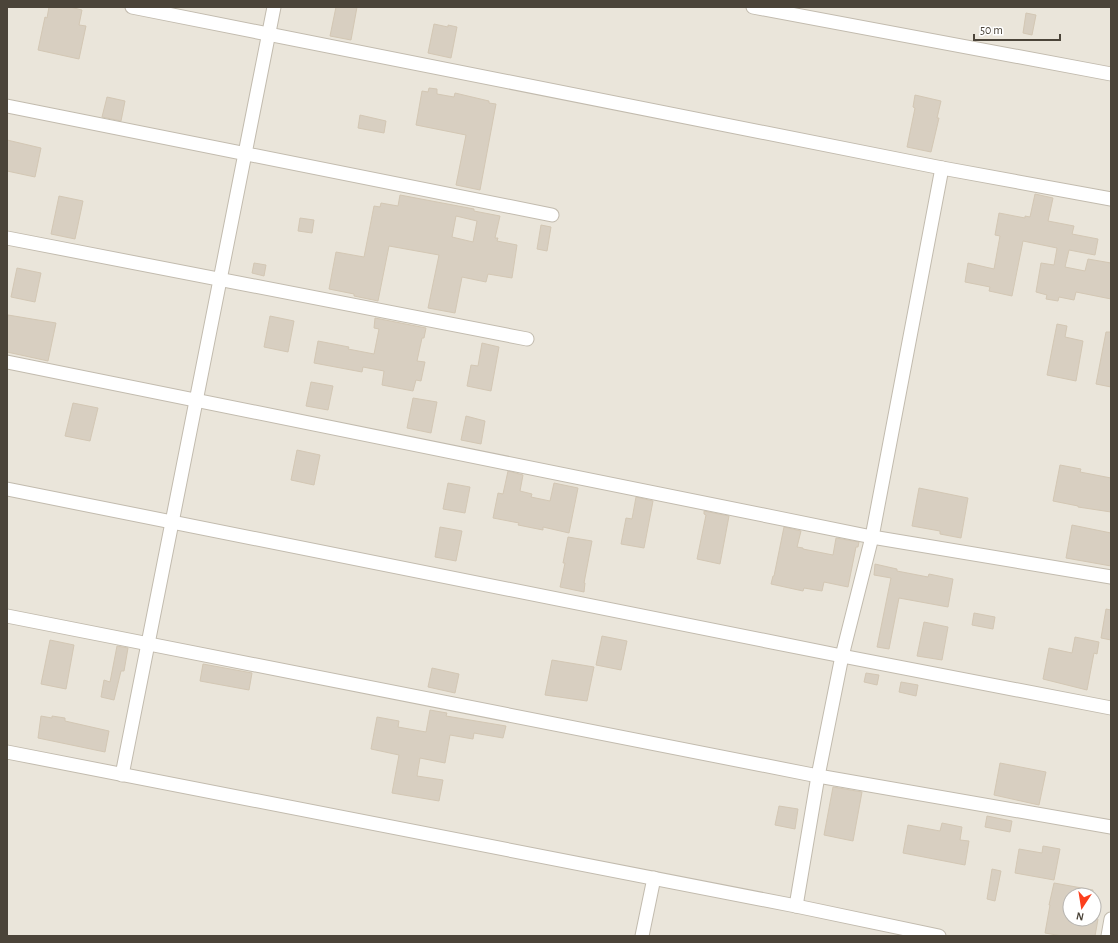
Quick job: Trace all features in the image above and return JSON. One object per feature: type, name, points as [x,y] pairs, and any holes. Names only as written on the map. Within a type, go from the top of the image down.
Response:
[{"type":"street","points":[[132,7],[942,168],[1111,199]]},
{"type":"street","points":[[122,775],[274,7]]},
{"type":"street","points":[[753,7],[1111,74]]},
{"type":"street","points":[[7,106],[552,215]]},
{"type":"street","points":[[796,906],[818,776],[842,656],[872,537],[942,168]]},
{"type":"street","points":[[7,238],[527,339]]},
{"type":"street","points":[[7,362],[196,399],[872,537],[1111,577]]},
{"type":"street","points":[[7,488],[842,656],[1111,708]]},
{"type":"street","points":[[7,616],[818,776],[1111,827]]},
{"type":"street","points":[[7,752],[796,906],[939,936]]},
{"type":"street","points":[[642,936],[654,878]]},
{"type":"street","points":[[1108,936],[1111,919]]},
{"type":"shaded area","points":[[7,7],[1111,7],[1111,936],[7,936]]},
{"type":"building","points":[[49,7],[70,7],[82,10],[79,25],[86,26],[79,59],[38,50],[45,17],[47,18]]},
{"type":"building","points":[[336,7],[357,7],[351,40],[330,36]]},
{"type":"building","points":[[1026,13],[1036,15],[1032,35],[1023,33]]},
{"type":"building","points":[[434,24],[457,27],[451,58],[428,53]]},
{"type":"building","points":[[429,88],[437,89],[437,94],[454,97],[455,93],[496,104],[480,190],[456,185],[466,135],[416,125],[422,91],[428,92]]},
{"type":"building","points":[[915,95],[941,101],[937,118],[939,118],[931,152],[907,147],[915,108],[913,107]]},
{"type":"building","points":[[107,97],[125,101],[121,121],[102,117]]},
{"type":"building","points":[[360,115],[386,121],[384,133],[358,128]]},
{"type":"building","points":[[7,140],[41,148],[35,177],[7,171]]},
{"type":"building","points":[[1035,194],[1053,198],[1048,221],[1074,226],[1072,234],[1098,239],[1095,255],[1069,250],[1065,267],[1085,271],[1088,259],[1111,263],[1111,299],[1076,292],[1074,300],[1059,297],[1058,301],[1046,299],[1047,295],[1036,292],[1041,263],[1054,265],[1057,248],[1023,241],[1012,296],[989,291],[990,287],[965,282],[968,263],[994,269],[1000,236],[995,235],[999,213],[1025,218],[1025,216],[1030,217]]},
{"type":"building","points":[[400,195],[474,209],[474,211],[500,216],[495,238],[498,238],[497,241],[517,245],[512,278],[488,274],[486,282],[462,277],[455,313],[428,308],[439,255],[389,246],[378,301],[329,289],[336,252],[364,257],[374,206],[380,207],[381,203],[398,206]],"holes":[[[456,216],[477,221],[473,242],[452,237]]]},
{"type":"building","points":[[59,196],[83,201],[75,239],[51,234]]},
{"type":"building","points":[[300,218],[314,220],[312,233],[298,231]]},
{"type":"building","points":[[541,225],[551,227],[547,251],[537,249]]},
{"type":"building","points":[[254,263],[266,265],[264,276],[252,273]]},
{"type":"building","points":[[17,268],[41,273],[35,302],[11,297]]},
{"type":"building","points":[[8,315],[56,323],[48,361],[7,352]]},
{"type":"building","points":[[270,316],[294,321],[288,352],[264,347]]},
{"type":"building","points":[[375,318],[426,328],[424,338],[422,338],[417,361],[425,362],[421,381],[416,380],[413,391],[382,385],[384,371],[363,367],[362,372],[314,363],[318,341],[374,354],[379,329],[374,328]]},
{"type":"building","points":[[1057,324],[1067,326],[1065,337],[1083,341],[1076,381],[1047,375]]},
{"type":"building","points":[[1106,332],[1111,332],[1111,387],[1096,384]]},
{"type":"building","points":[[482,343],[499,347],[491,391],[467,386],[471,365],[478,366]]},
{"type":"building","points":[[311,382],[333,386],[328,410],[306,406]]},
{"type":"building","points":[[413,398],[437,402],[431,433],[407,428]]},
{"type":"building","points":[[73,403],[98,408],[90,441],[65,436]]},
{"type":"building","points":[[466,416],[485,421],[481,444],[461,440]]},
{"type":"building","points":[[297,450],[320,455],[314,485],[291,480]]},
{"type":"building","points":[[1060,465],[1081,469],[1080,472],[1111,478],[1111,512],[1078,507],[1053,501]]},
{"type":"building","points":[[508,471],[523,475],[520,491],[532,494],[531,497],[550,501],[554,483],[578,488],[569,533],[543,527],[543,530],[518,525],[519,523],[493,518],[498,493],[503,494]]},
{"type":"building","points":[[448,483],[470,487],[465,513],[443,509]]},
{"type":"building","points":[[919,488],[968,498],[961,538],[940,534],[940,531],[912,526]]},
{"type":"building","points":[[636,497],[653,501],[644,548],[621,544],[626,518],[632,519]]},
{"type":"building","points":[[704,511],[729,516],[720,564],[697,559],[706,515],[704,514]]},
{"type":"building","points":[[1072,525],[1111,533],[1111,566],[1066,558]]},
{"type":"building","points":[[440,527],[462,531],[456,561],[435,557]]},
{"type":"building","points":[[784,527],[801,531],[797,547],[833,555],[836,538],[859,542],[858,547],[856,547],[848,587],[824,582],[822,591],[804,588],[803,591],[771,584]]},
{"type":"building","points":[[568,537],[592,541],[584,583],[584,592],[560,587]]},
{"type":"building","points":[[875,564],[897,569],[897,571],[928,577],[929,574],[953,579],[948,607],[899,598],[889,649],[877,647],[891,578],[874,575]]},
{"type":"building","points":[[1106,609],[1111,610],[1111,640],[1101,638]]},
{"type":"building","points":[[974,613],[995,617],[993,629],[972,625]]},
{"type":"building","points":[[924,622],[948,627],[942,660],[917,656]]},
{"type":"building","points":[[602,636],[627,641],[621,670],[596,665]]},
{"type":"building","points":[[1075,637],[1099,642],[1097,654],[1094,653],[1087,690],[1043,679],[1049,648],[1072,653]]},
{"type":"building","points":[[50,640],[74,645],[66,689],[41,684]]},
{"type":"building","points":[[117,646],[128,648],[124,671],[121,671],[114,700],[101,697],[104,680],[110,682]]},
{"type":"building","points":[[552,660],[594,667],[587,701],[545,695]]},
{"type":"building","points":[[203,664],[252,673],[249,690],[200,681]]},
{"type":"building","points":[[432,668],[459,674],[455,693],[428,687]]},
{"type":"building","points":[[866,673],[879,675],[877,685],[864,682]]},
{"type":"building","points":[[901,682],[918,685],[916,696],[899,692]]},
{"type":"building","points":[[430,710],[447,713],[446,716],[506,726],[503,738],[474,733],[473,739],[450,735],[445,763],[420,758],[417,776],[443,780],[439,801],[392,793],[399,755],[371,749],[377,717],[399,721],[398,727],[426,732]]},
{"type":"building","points":[[41,716],[65,718],[65,721],[109,731],[105,752],[38,738]]},
{"type":"building","points":[[1000,763],[1046,772],[1039,805],[994,795]]},
{"type":"building","points":[[833,787],[862,792],[853,841],[824,835]]},
{"type":"building","points":[[779,806],[798,809],[795,829],[775,825]]},
{"type":"building","points":[[987,816],[1012,821],[1010,832],[985,827]]},
{"type":"building","points":[[942,823],[962,827],[960,840],[969,841],[965,865],[903,853],[908,825],[940,831]]},
{"type":"building","points":[[1043,846],[1060,849],[1054,880],[1015,873],[1019,849],[1042,853]]},
{"type":"building","points":[[992,869],[1001,871],[995,901],[987,899]]},
{"type":"building","points":[[1054,883],[1076,887],[1062,887],[1062,927],[1097,927],[1095,936],[1062,936],[1045,933]]}]
